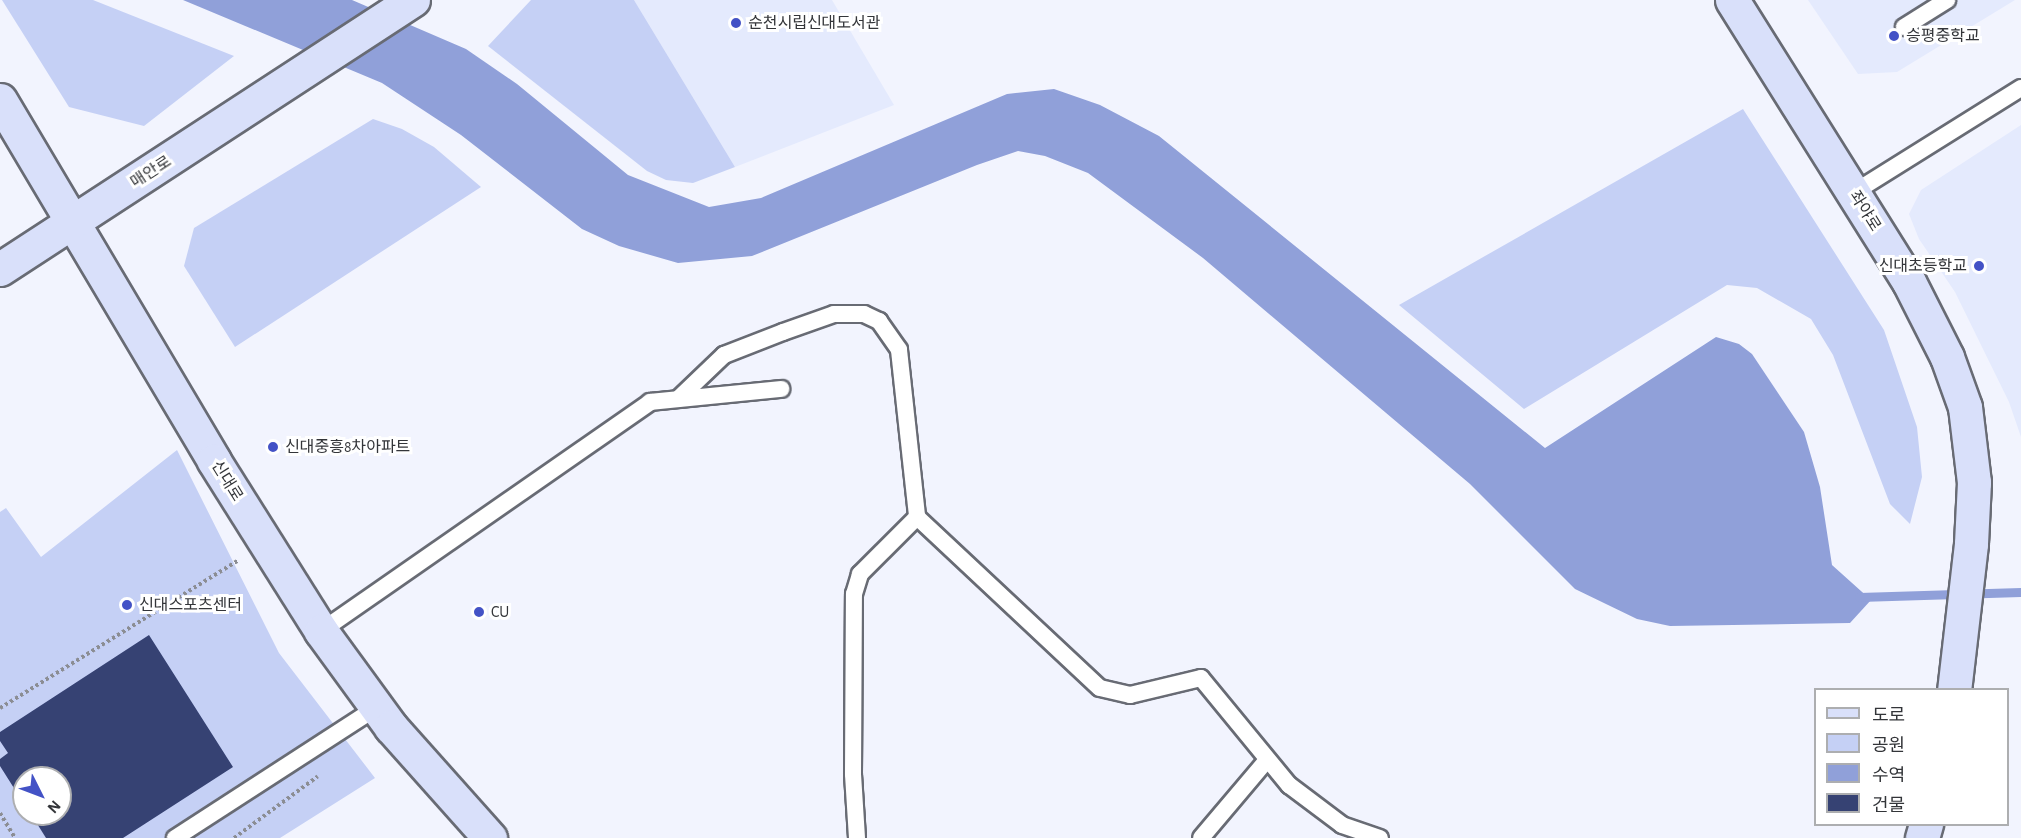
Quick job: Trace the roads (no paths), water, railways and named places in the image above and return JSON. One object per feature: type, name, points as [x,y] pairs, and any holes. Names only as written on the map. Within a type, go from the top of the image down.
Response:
[{"type":"street","name":"매안로","points":[[0,268],[73,223],[413,0]]},
{"type":"street","name":"좌야로","points":[[1732,0],[1854,193],[1928,317],[1965,407],[1974,482],[1961,651],[1954,688]]},
{"type":"street","name":"신대로","points":[[0,100],[321,631],[376,708],[490,838]]},
{"type":"lane","points":[[1904,27],[1947,0]]},
{"type":"lane","points":[[1854,193],[2021,88]]},
{"type":"lane","points":[[678,399],[724,355],[834,314],[864,314],[879,321],[898,350],[917,517],[1100,687],[1130,694],[1201,678],[1267,759],[1319,811],[1342,825],[1380,838]]},
{"type":"lane","points":[[321,631],[650,402],[782,389]]},
{"type":"lane","points":[[857,838],[853,774],[854,594],[860,574],[917,517]]},
{"type":"lane","points":[[175,838],[376,708]]},
{"type":"lane","points":[[1201,838],[1223,806],[1267,759]]},
{"type":"water","points":[[183,0],[352,0],[466,49],[517,84],[628,175],[709,207],[761,198],[1007,94],[1054,89],[1100,105],[1159,136],[1545,448],[1716,337],[1739,344],[1752,354],[1804,432],[1820,487],[1832,565],[1871,600],[1850,623],[1670,626],[1637,619],[1575,589],[1470,484],[1203,258],[1088,173],[1045,156],[1018,151],[977,165],[752,256],[678,263],[619,246],[582,229],[461,135],[382,83]]},
{"type":"waterway","points":[[1859,597],[2021,592]]},
{"type":"place","name":"순천시립신대도서관","points":[[736,23]]},
{"type":"place","name":"승평중학교","points":[[1894,36]]},
{"type":"place","name":"신대초등학교","points":[[1979,266]]},
{"type":"place","name":"신대중흥8차아파트","points":[[273,447]]},
{"type":"place","name":"신대스포츠센터","points":[[127,605]]},
{"type":"place","name":"CU","points":[[479,612]]}]
